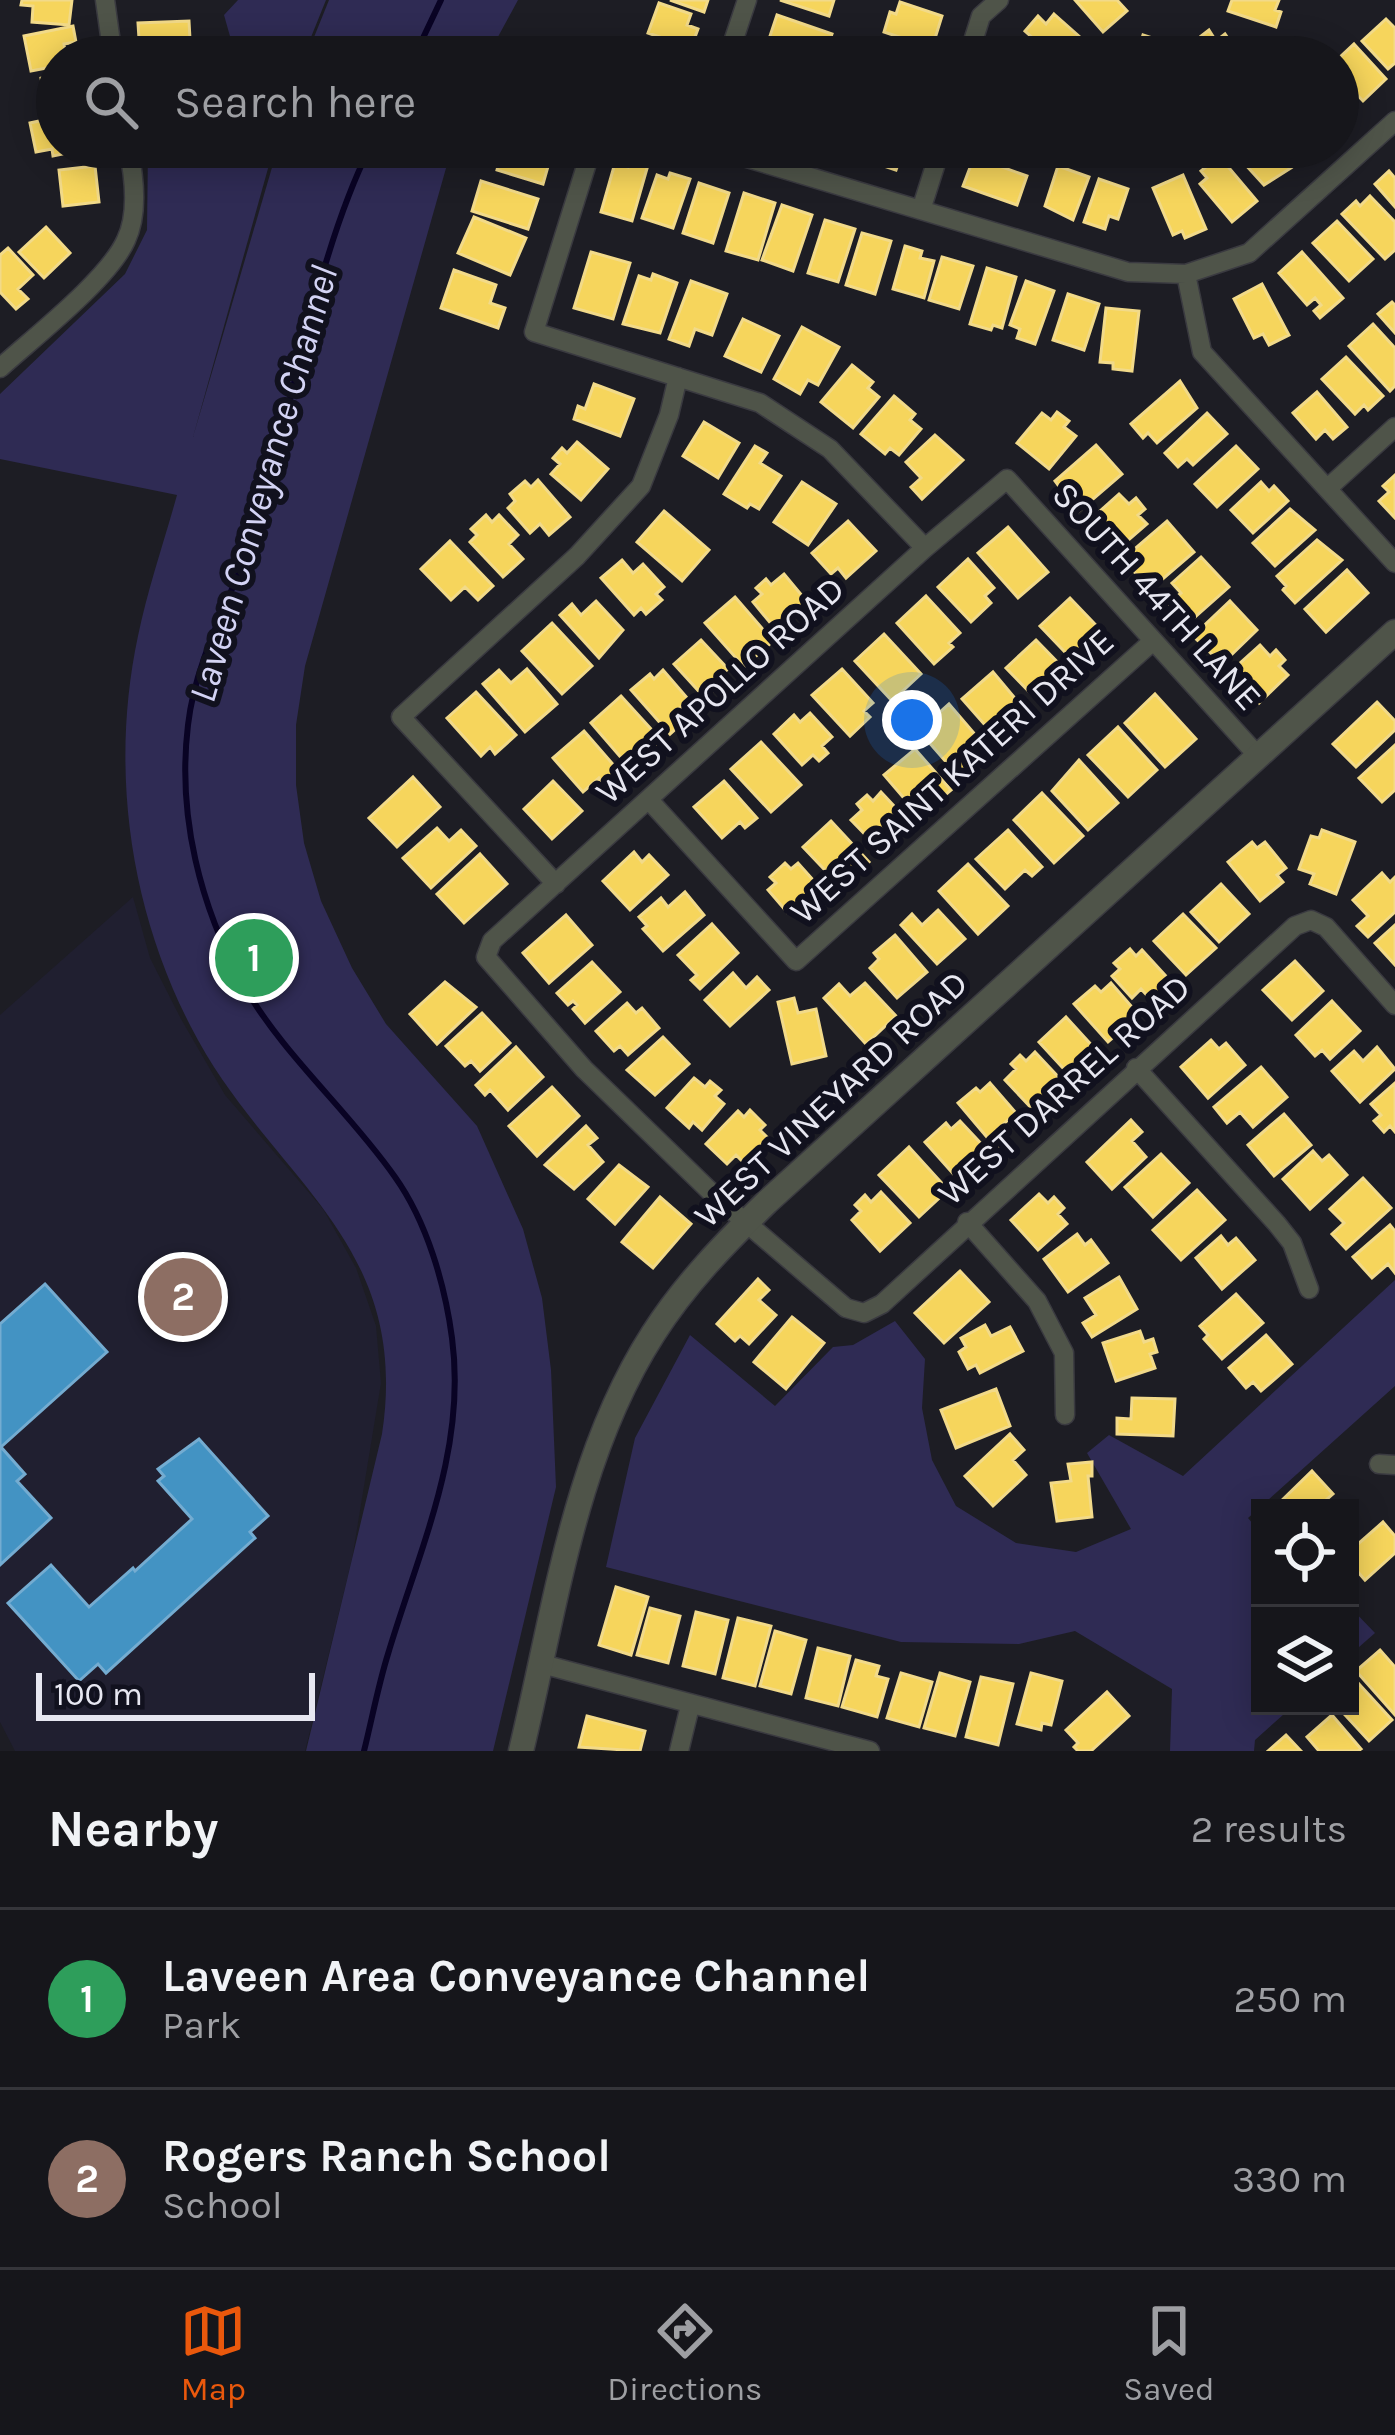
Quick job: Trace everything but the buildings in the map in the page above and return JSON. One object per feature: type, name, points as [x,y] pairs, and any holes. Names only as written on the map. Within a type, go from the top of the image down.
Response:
[{"type":"street","points":[[735,36],[747,0]]},
{"type":"street","points":[[975,36],[981,16],[999,0]]},
{"type":"street","points":[[105,1],[110,36]]},
{"type":"street","points":[[1359,154],[1395,121]]},
{"type":"street","points":[[0,368],[90,286],[127,239],[132,168]]},
{"type":"street","points":[[585,168],[534,332],[760,403],[830,449],[925,548]]},
{"type":"street","points":[[781,168],[1128,272],[1186,274],[1249,253],[1343,168]]},
{"type":"street","points":[[921,209],[934,168]]},
{"type":"street","points":[[1186,274],[1202,352],[1395,563]]},
{"type":"street","points":[[556,884],[401,717],[577,556],[641,485],[669,416],[678,376]]},
{"type":"street","points":[[1328,488],[1395,428]]},
{"type":"street","name":"WEST APOLLO ROAD","points":[[746,1223],[584,1069],[486,957],[492,941],[1007,479]]},
{"type":"street","name":"SOUTH 44TH LANE","points":[[1007,479],[1258,756]]},
{"type":"street","name":"WEST VINEYARD ROAD","points":[[521,1751],[576,1518],[606,1424],[640,1355],[677,1298],[746,1223],[1395,632]]},
{"type":"street","name":"WEST SAINT KATERI DRIVE","points":[[649,800],[796,961],[1153,641]]},
{"type":"street","name":"WEST DARREL ROAD","points":[[746,1223],[846,1308],[864,1313],[882,1304],[1295,926],[1311,920],[1326,928],[1395,1005]]},
{"type":"street","points":[[1136,1068],[1285,1234],[1309,1289]]},
{"type":"street","points":[[967,1222],[1037,1301],[1064,1353],[1065,1414]]},
{"type":"street","points":[[542,1664],[870,1751]]},
{"type":"street","points":[[679,1751],[690,1706]]},
{"type":"shaded area","points":[[238,0],[326,0],[311,36],[230,36],[224,15]]},
{"type":"shaded area","points":[[329,0],[518,0],[498,36],[314,36]]},
{"type":"shaded area","points":[[148,168],[268,168],[193,437],[272,168],[446,168],[305,666],[296,725],[296,785],[304,843],[321,901],[352,968],[386,1024],[477,1126],[523,1229],[542,1298],[551,1370],[556,1487],[493,1751],[306,1751],[382,1434],[386,1366],[376,1309],[355,1258],[327,1213],[223,1080],[191,1027],[153,934],[140,885],[126,786],[130,685],[142,618],[177,495],[0,459],[0,394],[125,274],[147,230]]},
{"type":"shaded area","points":[[133,897],[150,958],[181,1019],[225,1095],[323,1209],[356,1268],[376,1326],[381,1383],[352,1559],[305,1751],[15,1751],[0,1722],[0,1015]]},
{"type":"shaded area","points":[[1395,1280],[1395,1386],[1269,1499],[1251,1499],[1251,1715],[1283,1715],[1255,1740],[1254,1751],[1170,1751],[1172,1689],[1075,1631],[1019,1644],[901,1642],[606,1567],[635,1438],[690,1335],[775,1406],[833,1347],[853,1345],[895,1321],[925,1359],[922,1408],[932,1460],[956,1506],[1016,1543],[1076,1552],[1131,1529],[1087,1453],[1109,1435],[1183,1476]]},
{"type":"shaded area","points":[[1359,1616],[1375,1633],[1359,1647]]},
{"type":"waterway","name":"Laveen Conveyance Channel","points":[[424,36],[441,0]]},
{"type":"waterway","name":"Laveen Conveyance Channel","points":[[360,168],[320,281],[259,519],[192,698],[185,759],[195,860],[229,956],[260,1012],[406,1195],[433,1254],[449,1318],[455,1379],[447,1460],[384,1666],[364,1751]]},
{"type":"place","name":"Laveen Area Conveyance Channel","points":[[254,958]]},
{"type":"place","name":"Rogers Ranch School","points":[[183,1297]]}]
